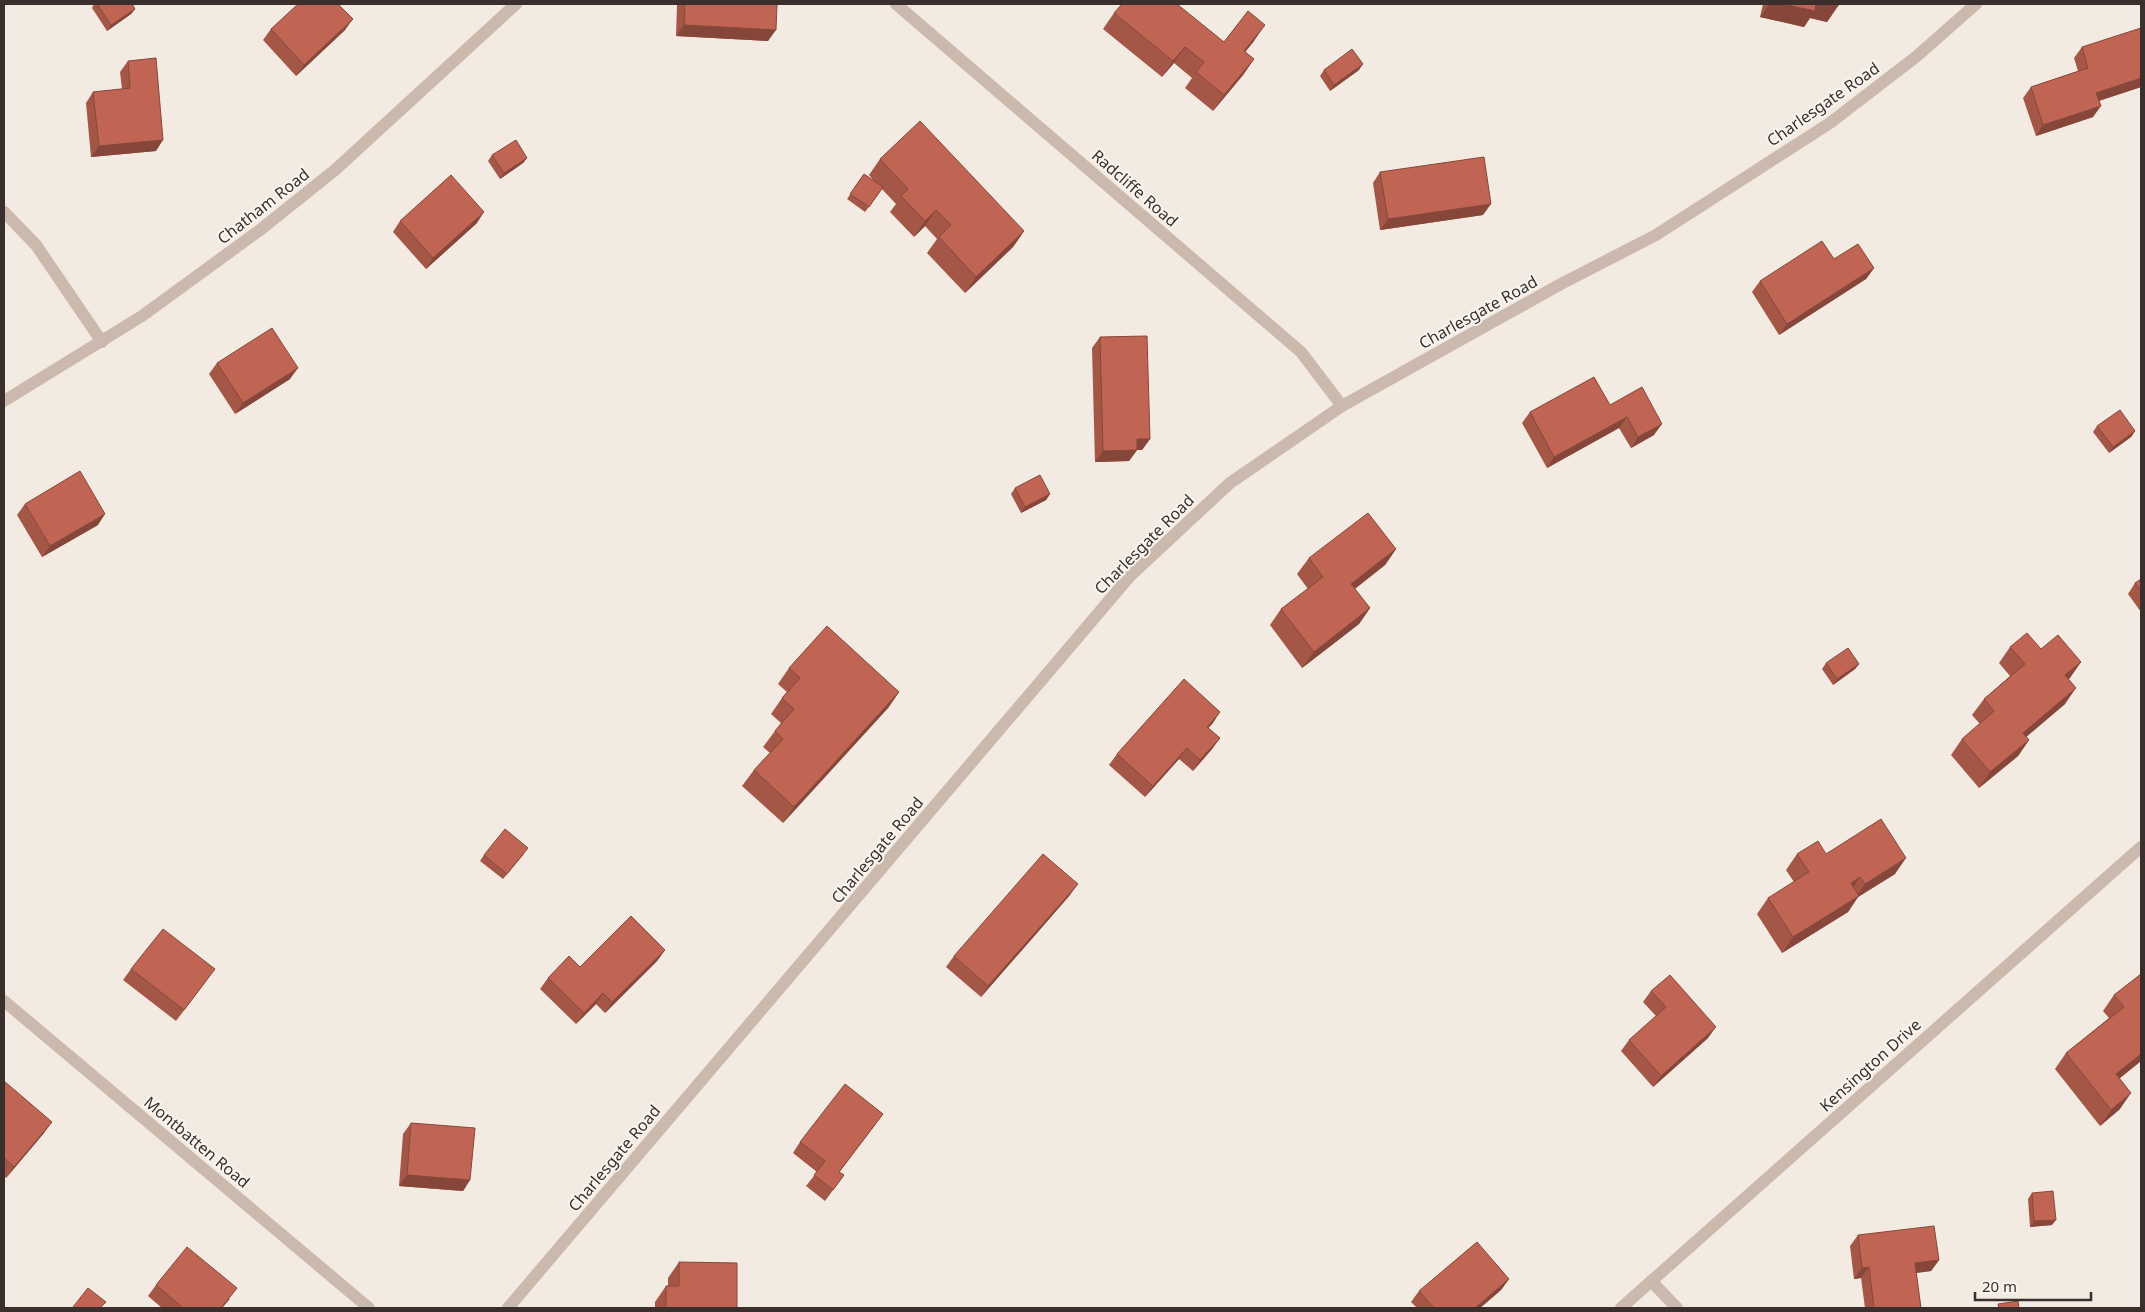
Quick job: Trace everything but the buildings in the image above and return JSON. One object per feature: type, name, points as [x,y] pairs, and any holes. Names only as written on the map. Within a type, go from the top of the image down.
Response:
[{"type":"street","name":"Chatham Road","points":[[4,401],[102,342],[185,287],[335,170],[516,4]]},
{"type":"street","name":"Radcliffe Road","points":[[896,4],[1301,352],[1342,406]]},
{"type":"street","name":"Charlesgate Road","points":[[508,1308],[1130,576],[1230,483],[1342,406],[1559,285],[1656,235],[1830,122],[1917,56],[1976,4]]},
{"type":"street","points":[[4,212],[36,245],[102,342]]},
{"type":"street","name":"Kensington Drive","points":[[1621,1308],[2141,847]]},
{"type":"street","name":"Montbatten Road","points":[[4,1001],[369,1308]]},
{"type":"street","points":[[1651,1281],[1677,1308]]}]
